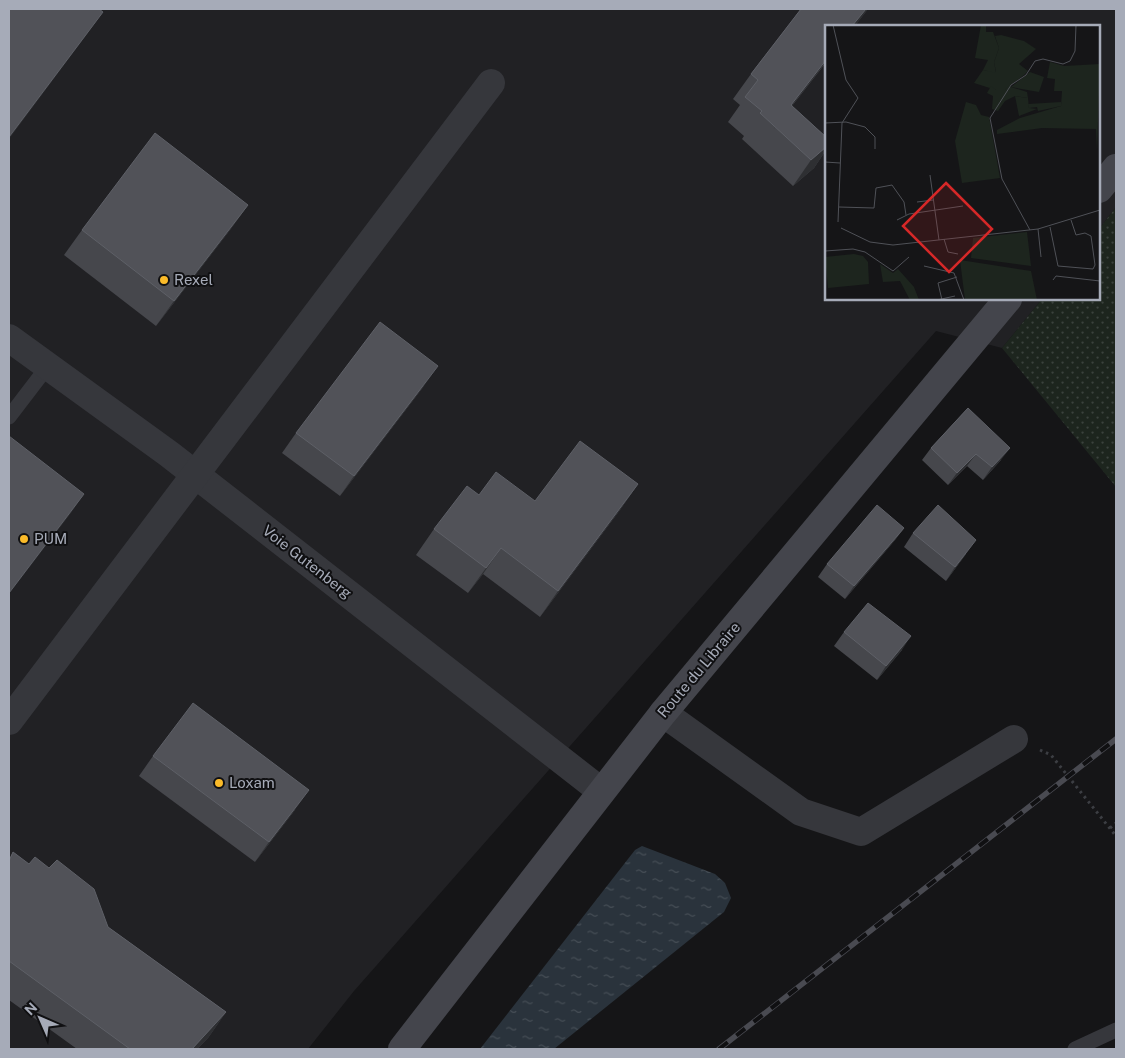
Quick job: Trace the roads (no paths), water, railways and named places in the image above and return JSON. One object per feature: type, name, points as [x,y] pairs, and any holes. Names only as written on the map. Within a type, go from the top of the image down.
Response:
[{"type":"main road","points":[[1100,188],[1116,168]]},
{"type":"main road","name":"Route du Libraire","points":[[402,1049],[663,713],[1007,300]]},
{"type":"street","points":[[9,721],[491,83]]},
{"type":"street","name":"Voie Gutenberg","points":[[9,338],[194,474],[601,791]]},
{"type":"street","points":[[663,713],[802,812],[862,832],[1014,739]]},
{"type":"lane","points":[[9,417],[48,366]]},
{"type":"lane","points":[[1076,1049],[1116,1030]]},
{"type":"water","points":[[642,846],[715,874],[725,883],[731,898],[724,912],[554,1049],[480,1049],[635,850]]},
{"type":"railway","points":[[719,1049],[1116,739]]},
{"type":"place","name":"Rexel","points":[[164,280]]},
{"type":"place","name":"PUM","points":[[24,539]]},
{"type":"place","name":"Loxam","points":[[219,783]]}]
